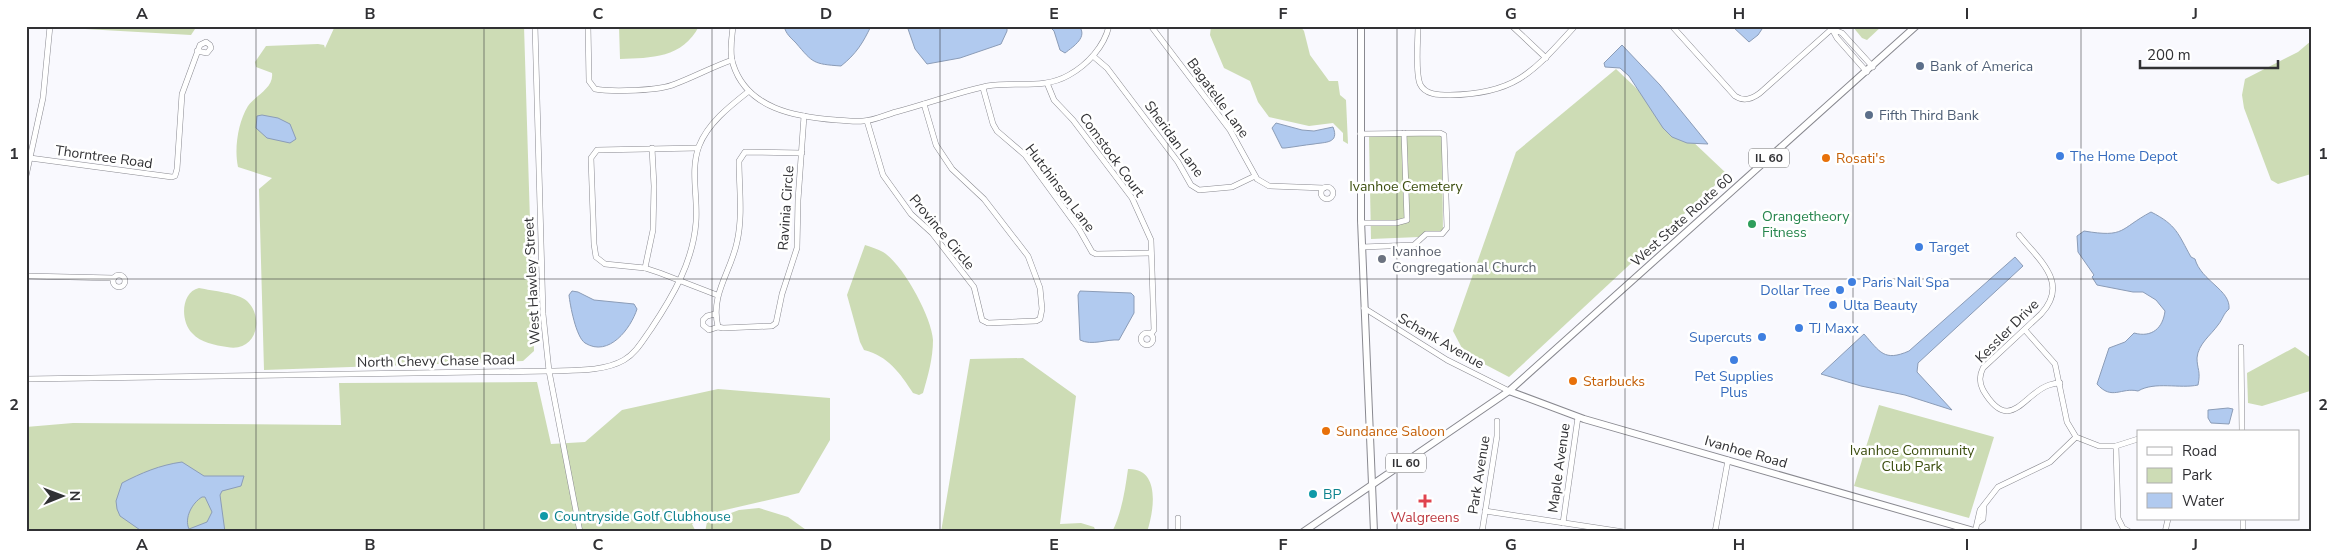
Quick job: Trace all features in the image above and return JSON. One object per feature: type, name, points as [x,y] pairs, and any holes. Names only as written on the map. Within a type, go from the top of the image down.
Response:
[{"type":"main road","points":[[1361,26],[1361,223],[1374,532]]},
{"type":"main road","name":"West State Route 60","points":[[1509,391],[1867,72],[1916,26]]},
{"type":"main road","name":"Ivanhoe Road","points":[[1509,391],[1578,417],[1976,532]]},
{"type":"main road","name":"IL 60","points":[[1303,532],[1509,391]]},
{"type":"street","points":[[26,176],[46,77],[50,26]]},
{"type":"street","name":"West Hawley Street","points":[[535,26],[541,280],[544,330],[580,532]]},
{"type":"street","points":[[588,26],[589,81],[595,88],[664,87],[674,85],[732,60]]},
{"type":"street","points":[[733,26],[732,60],[738,74],[749,91],[772,108],[804,116],[867,120],[983,88],[1056,82],[1071,74],[1093,56],[1100,47],[1109,26]]},
{"type":"street","name":"Bagatelle Lane","points":[[1151,26],[1230,130],[1255,176]]},
{"type":"street","points":[[1418,26],[1419,81],[1422,87],[1433,94],[1473,94],[1495,90],[1519,80],[1546,58],[1575,26]]},
{"type":"street","points":[[1512,26],[1546,58]]},
{"type":"street","points":[[1672,26],[1735,96],[1743,99],[1754,97],[1760,93],[1832,27]]},
{"type":"street","points":[[1832,27],[1842,33],[1873,66]]},
{"type":"street","points":[[1832,27],[1837,38],[1867,72]]},
{"type":"street","name":"Thorntree Road","points":[[30,158],[135,173],[175,176],[182,94],[197,51]]},
{"type":"street","name":"Sheridan Lane","points":[[1093,56],[1107,68],[1178,162],[1191,184],[1199,190],[1232,187],[1255,176]]},
{"type":"street","name":"Comstock Court","points":[[1047,83],[1054,100],[1072,119],[1132,198],[1151,240],[1154,330],[1151,334]]},
{"type":"street","name":"Hutchinson Lane","points":[[983,88],[995,127],[1024,155],[1079,229],[1092,252],[1096,254],[1152,253]]},
{"type":"street","name":"North Chevy Chase Road","points":[[26,379],[550,371],[595,368],[624,360],[636,351],[680,281],[693,245],[696,221],[696,161],[698,148],[710,127],[749,91]]},
{"type":"street","name":"Province Circle","points":[[867,120],[883,175],[911,214],[932,233],[974,287],[982,320],[988,323],[1036,322],[1040,319],[1042,309],[1040,288],[1028,256],[984,199],[952,169],[936,145],[924,104]]},
{"type":"street","name":"Ravinia Circle","points":[[802,154],[745,152],[741,155],[739,161],[737,244],[717,295],[715,314],[718,327],[772,326],[776,323],[782,294],[797,248],[802,154],[804,116]]},
{"type":"street","points":[[1361,223],[1396,224],[1408,220],[1404,133]]},
{"type":"street","points":[[1360,134],[1440,133],[1444,135],[1446,230],[1442,234],[1426,234],[1414,245],[1362,247]]},
{"type":"street","points":[[644,268],[653,230],[654,186],[652,148]]},
{"type":"street","points":[[698,148],[597,150],[592,158],[594,244],[596,257],[605,264],[644,268],[717,295]]},
{"type":"street","points":[[1255,176],[1269,186],[1324,188]]},
{"type":"street","name":"Kessler Drive","points":[[2019,235],[2052,277],[2054,287],[2048,306],[2025,330],[1987,364],[1980,374],[1980,384],[1985,393],[1999,408],[2017,410],[2043,388],[2060,383]]},
{"type":"street","points":[[26,276],[114,278]]},
{"type":"street","name":"Schank Avenue","points":[[1364,308],[1447,360],[1509,391]]},
{"type":"street","points":[[715,314],[707,316],[703,320],[703,325],[709,330],[718,327]]},
{"type":"street","points":[[2025,330],[2055,364],[2067,422],[2076,437],[2091,445],[2116,446],[2137,439]]},
{"type":"street","points":[[2241,347],[2242,430]]},
{"type":"street","name":"Maple Avenue","points":[[1563,523],[1578,417]]},
{"type":"street","name":"Park Avenue","points":[[1482,532],[1497,436],[1497,421]]},
{"type":"street","points":[[1976,532],[1980,510],[1998,487],[2050,462],[2076,437]]},
{"type":"street","points":[[2116,446],[2118,518],[2123,528],[2130,532]]},
{"type":"street","points":[[1715,532],[1728,460]]},
{"type":"street","points":[[1485,511],[1624,532]]},
{"type":"street","points":[[1178,518],[1178,532]]},
{"type":"green space","points":[[83,26],[197,26],[191,35],[85,29]]},
{"type":"green space","points":[[335,26],[524,26],[534,351],[523,361],[264,370],[259,189],[272,178],[238,167],[236,152],[239,128],[248,106],[267,87],[272,78],[272,73],[256,67],[255,62],[266,46],[318,44],[324,45],[325,48]]},
{"type":"green space","points":[[619,26],[699,26],[684,45],[675,50],[654,57],[620,59]]},
{"type":"green space","points":[[1211,26],[1300,26],[1304,31],[1310,55],[1329,81],[1338,81],[1340,95],[1346,100],[1348,144],[1343,141],[1343,133],[1333,123],[1309,126],[1269,117],[1258,102],[1250,81],[1224,68],[1210,35]]},
{"type":"green space","points":[[1882,26],[1867,40],[1862,38],[1853,27]]},
{"type":"green space","points":[[2311,41],[2311,174],[2278,184],[2271,180],[2244,108],[2242,95],[2245,79],[2298,52]]},
{"type":"green space","points":[[1616,69],[1727,174],[1509,377],[1465,354],[1453,331],[1516,152]]},
{"type":"green space","name":"Ivanhoe Cemetery","points":[[1369,136],[1442,136],[1443,236],[1371,239]]},
{"type":"green space","points":[[865,245],[883,252],[891,258],[915,292],[928,319],[933,340],[932,353],[923,393],[919,395],[913,393],[893,366],[880,356],[864,350],[860,342],[847,295]]},
{"type":"green space","points":[[199,288],[232,294],[247,301],[256,316],[255,333],[251,340],[245,345],[227,347],[204,341],[192,333],[188,328],[184,308],[189,295]]},
{"type":"green space","points":[[2295,347],[2311,358],[2310,391],[2262,406],[2248,403],[2247,373]]},
{"type":"green space","points":[[1023,358],[1076,396],[1060,524],[1081,523],[1094,527],[1096,532],[941,532],[970,359]]},
{"type":"green space","points":[[537,382],[551,444],[585,442],[622,410],[718,389],[830,398],[830,440],[799,493],[712,513],[692,524],[696,532],[26,532],[26,427],[73,423],[341,425],[339,383]]},
{"type":"green space","name":"Ivanhoe Community Club Park","points":[[1879,405],[1994,437],[1969,518],[1854,486]]},
{"type":"green space","points":[[1128,469],[1139,471],[1146,475],[1150,483],[1153,503],[1147,532],[1112,532],[1121,509]]},
{"type":"green space","points":[[759,508],[788,517],[809,532],[705,532],[707,522],[739,510]]},
{"type":"water","points":[[784,26],[871,26],[859,48],[841,66],[819,63],[810,59],[788,35]]},
{"type":"water","points":[[907,26],[1007,26],[1007,31],[1001,44],[960,58],[927,64],[915,49]]},
{"type":"water","points":[[1049,26],[1079,26],[1082,34],[1081,38],[1065,53],[1060,50],[1054,31]]},
{"type":"water","points":[[1732,26],[1764,26],[1758,35],[1749,42]]},
{"type":"water","points":[[1622,45],[1660,85],[1708,144],[1687,143],[1672,137],[1663,128],[1629,76],[1620,68],[1605,67],[1604,63]]},
{"type":"water","points":[[257,116],[278,118],[290,124],[296,139],[290,143],[267,138],[256,128]]},
{"type":"water","points":[[1276,123],[1314,131],[1333,127],[1335,133],[1330,141],[1282,148],[1272,128]]},
{"type":"water","points":[[2151,212],[2172,226],[2191,257],[2195,259],[2198,267],[2225,296],[2229,309],[2200,348],[2197,358],[2198,385],[2152,386],[2138,391],[2107,392],[2097,384],[2109,348],[2125,342],[2134,333],[2146,334],[2156,330],[2162,322],[2165,311],[2156,300],[2143,292],[2133,292],[2097,285],[2092,277],[2094,275],[2078,252],[2077,236],[2084,231],[2115,233]]},
{"type":"water","points":[[2015,257],[2023,266],[1918,363],[1917,372],[1952,410],[1905,395],[1861,386],[1821,374],[1864,334],[1874,346],[1888,355],[1894,356],[1909,351]]},
{"type":"water","points":[[572,291],[594,300],[634,304],[637,309],[630,324],[618,339],[602,347],[594,347],[582,340],[576,328],[569,295]]},
{"type":"water","points":[[1080,291],[1131,293],[1134,296],[1134,313],[1119,340],[1085,342],[1080,340],[1078,295]]},
{"type":"water","points":[[2233,409],[2229,424],[2211,423],[2208,418],[2208,410]]},
{"type":"water","points":[[182,462],[204,476],[244,476],[241,486],[222,491],[220,495],[225,532],[143,532],[120,516],[116,501],[122,483],[151,470]],"holes":[[[205,497],[212,512],[207,522],[189,529],[188,516],[190,511],[198,500]]]},
{"type":"place","name":"Bank of America","points":[[1920,66]]},
{"type":"place","name":"Fifth Third Bank","points":[[1869,115]]},
{"type":"place","name":"The Home Depot","points":[[2060,156]]},
{"type":"place","name":"Rosati's","points":[[1826,158]]},
{"type":"place","name":"Orangetheory Fitness","points":[[1752,224]]},
{"type":"place","name":"Target","points":[[1919,247]]},
{"type":"place","name":"Ivanhoe Congregational Church","points":[[1382,259]]},
{"type":"place","name":"Paris Nail Spa","points":[[1852,282]]},
{"type":"place","name":"Dollar Tree","points":[[1840,290]]},
{"type":"place","name":"Ulta Beauty","points":[[1833,305]]},
{"type":"place","name":"TJ Maxx","points":[[1799,328]]},
{"type":"place","name":"Supercuts","points":[[1762,337]]},
{"type":"place","name":"Pet Supplies Plus","points":[[1734,360]]},
{"type":"place","name":"Starbucks","points":[[1573,381]]},
{"type":"place","name":"Sundance Saloon","points":[[1326,431]]},
{"type":"place","name":"BP","points":[[1313,494]]},
{"type":"place","name":"Walgreens","points":[[1425,501]]},
{"type":"place","name":"Countryside Golf Clubhouse","points":[[544,516]]}]
